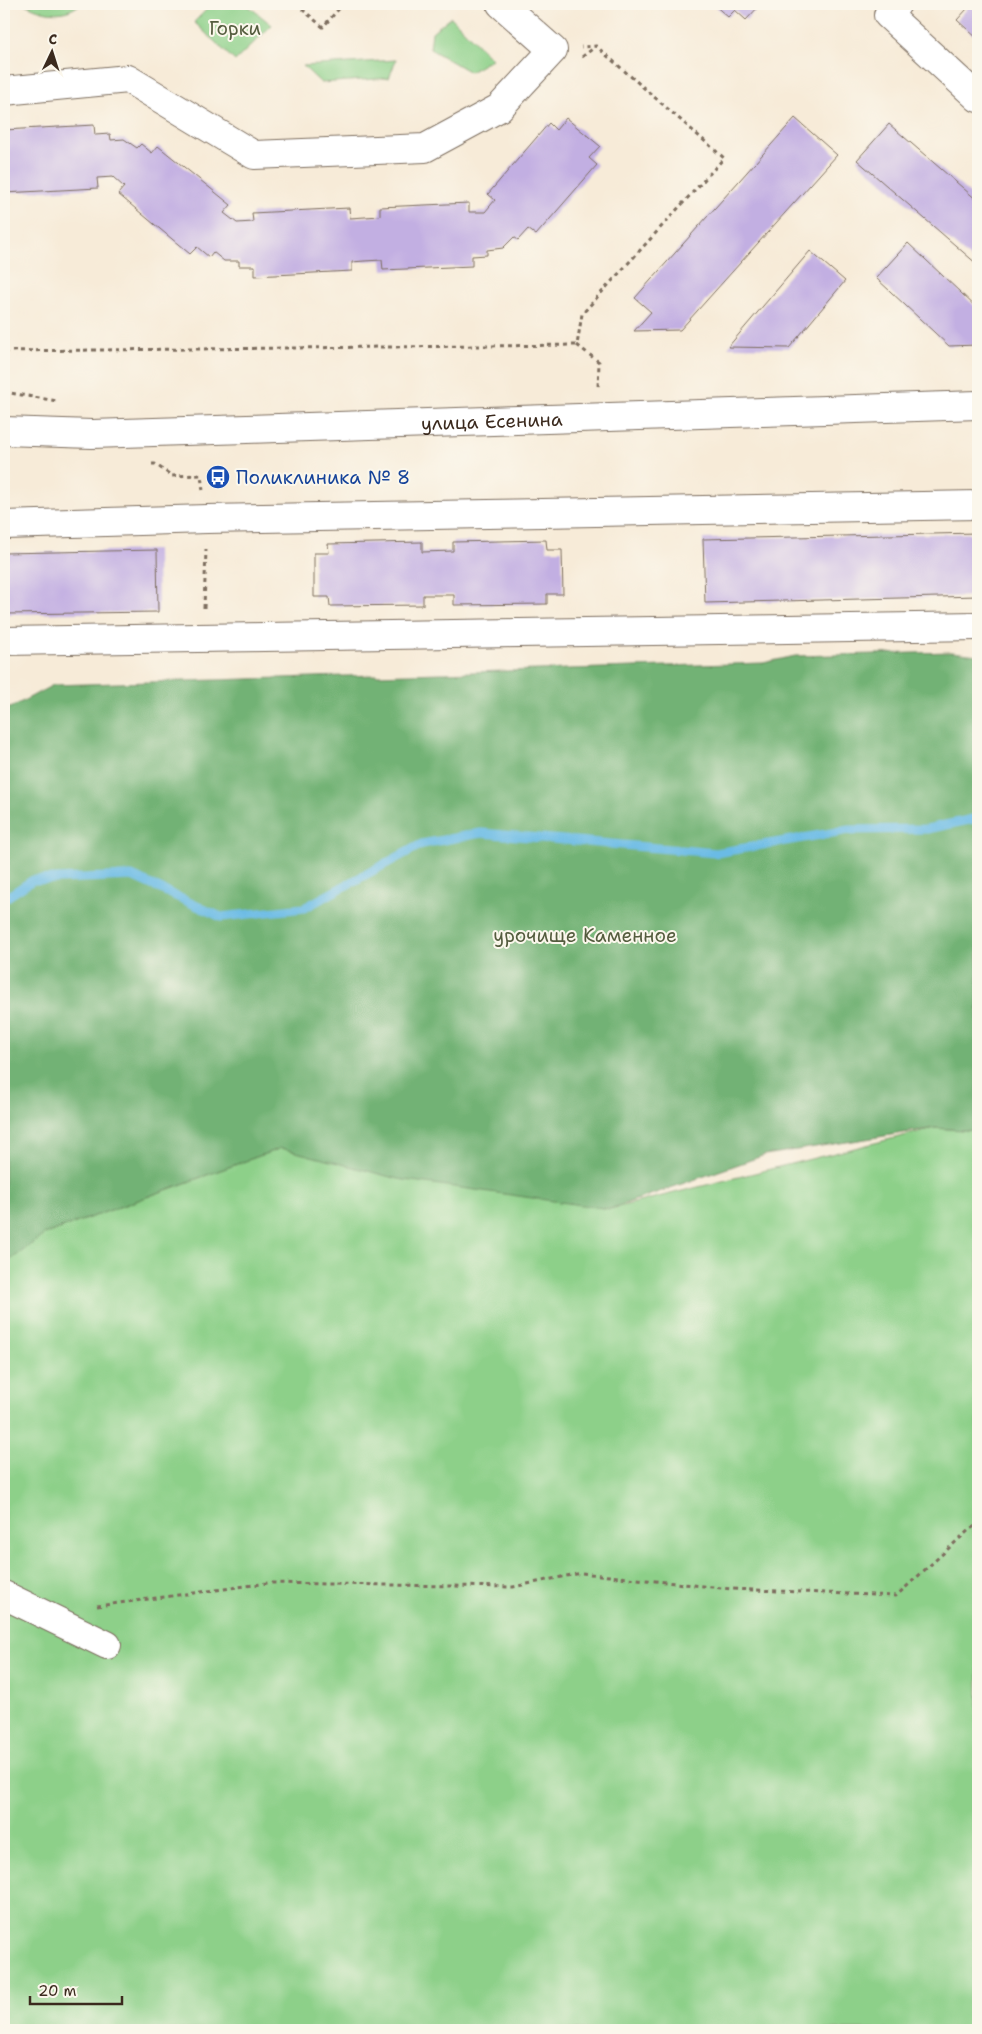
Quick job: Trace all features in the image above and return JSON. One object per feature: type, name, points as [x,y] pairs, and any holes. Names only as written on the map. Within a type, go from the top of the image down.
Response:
[{"type":"street","points":[[4,92],[128,79],[254,156],[425,148],[499,108],[554,50],[501,4]]},
{"type":"street","points":[[897,4],[888,15],[978,98]]},
{"type":"street","name":"улица Есенина","points":[[4,432],[102,433],[978,405]]},
{"type":"street","points":[[4,525],[207,519],[978,506]]},
{"type":"street","points":[[4,641],[978,626]]},
{"type":"street","points":[[4,1595],[107,1645]]},
{"type":"path","points":[[296,4],[323,27],[342,4]]},
{"type":"path","points":[[4,351],[577,345],[582,314],[724,158],[596,46],[554,50]]},
{"type":"path","points":[[176,638],[204,612],[207,519],[200,474]]},
{"type":"path","points":[[91,1607],[268,1583],[513,1587],[581,1573],[731,1589],[896,1596],[970,1529],[978,1524]]},
{"type":"green space","points":[[25,4],[80,4],[67,11],[53,13]]},
{"type":"green space","name":"Горки","points":[[212,4],[246,4],[272,25],[235,61],[194,22]]},
{"type":"green space","points":[[451,17],[492,59],[470,72],[430,49],[432,32]]},
{"type":"green space","points":[[396,60],[389,78],[321,83],[303,66]]},
{"type":"green space","name":"урочище Каменное","points":[[952,652],[978,655],[978,1131],[935,1128],[765,1155],[610,1209],[398,1179],[281,1148],[45,1234],[4,1265],[4,707],[10,708],[53,685],[763,663],[795,656]]},
{"type":"green space","points":[[935,1128],[978,1131],[978,2030],[4,2030],[4,1251],[45,1234],[281,1148],[610,1209]]},
{"type":"building","points":[[713,4],[761,4],[746,20],[735,10],[728,17]]},
{"type":"building","points":[[961,4],[978,4],[978,39],[957,20],[967,9]]},
{"type":"building","points":[[566,118],[600,146],[589,158],[597,165],[536,235],[528,229],[518,240],[514,237],[503,248],[487,250],[487,255],[472,256],[472,266],[383,270],[382,260],[352,262],[352,271],[255,276],[255,266],[239,266],[239,261],[224,261],[213,252],[209,257],[197,247],[190,254],[118,194],[124,187],[113,177],[97,178],[98,188],[4,193],[4,130],[94,125],[95,135],[110,134],[111,140],[124,139],[137,148],[141,144],[152,153],[158,146],[231,205],[224,213],[237,223],[253,222],[252,213],[349,208],[350,218],[380,216],[380,207],[469,203],[469,212],[485,212],[495,200],[488,194],[549,123],[556,130]]},
{"type":"building","points":[[795,118],[837,155],[680,330],[634,331],[651,312],[635,298]]},
{"type":"building","points":[[889,124],[978,201],[978,265],[857,160]]},
{"type":"building","points":[[908,243],[978,309],[978,345],[949,346],[876,278]]},
{"type":"building","points":[[810,251],[845,281],[789,348],[728,347]]},
{"type":"building","points":[[978,533],[978,596],[705,603],[703,539]]},
{"type":"building","points":[[546,540],[547,550],[562,550],[563,594],[547,594],[547,604],[454,605],[454,595],[423,595],[423,605],[330,606],[329,597],[314,597],[314,553],[329,553],[328,544],[422,542],[422,552],[453,551],[453,542]]},
{"type":"building","points":[[157,550],[158,612],[4,614],[4,553]]},
{"type":"waterway","points":[[4,899],[33,880],[132,876],[221,917],[304,908],[422,844],[481,833],[716,853],[849,830],[927,829],[978,818]]},
{"type":"place","name":"Поликлиника № 8","points":[[218,477]]}]
